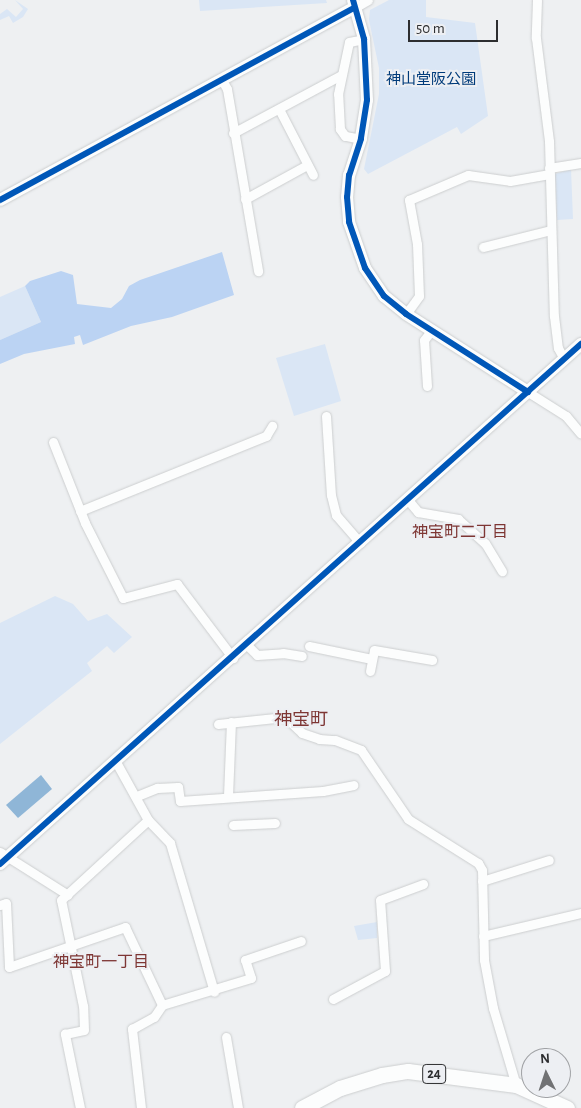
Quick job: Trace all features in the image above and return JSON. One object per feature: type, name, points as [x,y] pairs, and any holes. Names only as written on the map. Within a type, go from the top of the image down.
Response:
[{"type":"main road","name":"24","points":[[302,1108],[340,1088],[382,1075],[408,1071],[516,1085],[567,1108]]},
{"type":"street","points":[[0,200],[222,80],[353,4],[368,0]]},
{"type":"street","points":[[537,0],[536,38],[549,141],[554,316],[564,359]]},
{"type":"street","points":[[353,4],[364,39],[367,100],[361,140],[350,170],[347,197],[354,243],[365,268],[384,296],[406,314],[566,416],[581,434]]},
{"type":"street","points":[[361,140],[345,136],[340,129],[338,94],[349,42],[364,39]]},
{"type":"street","points":[[233,133],[341,75]]},
{"type":"street","points":[[222,80],[227,89],[258,271]]},
{"type":"street","points":[[279,109],[313,176]]},
{"type":"street","points":[[406,314],[419,296],[417,244],[409,200],[468,175],[510,180],[581,163]]},
{"type":"street","points":[[245,199],[307,165]]},
{"type":"street","points":[[483,247],[551,230]]},
{"type":"street","points":[[427,386],[424,340],[431,331]]},
{"type":"street","points":[[68,895],[3,858],[116,762],[233,658],[581,344]]},
{"type":"street","points":[[326,416],[331,494],[336,516],[360,543]]},
{"type":"street","points":[[80,511],[266,436],[272,426]]},
{"type":"street","points":[[53,442],[80,511],[123,598],[177,584],[233,658]]},
{"type":"street","points":[[408,500],[418,512],[458,519],[485,544],[502,571]]},
{"type":"street","points":[[247,645],[257,655],[283,653],[302,656]]},
{"type":"street","points":[[309,646],[372,659]]},
{"type":"street","points":[[370,671],[374,650],[432,660]]},
{"type":"street","points":[[218,724],[286,717],[302,733],[319,739],[336,740],[361,750],[408,819],[478,863],[482,881],[484,960],[493,1008],[516,1085]]},
{"type":"street","points":[[228,796],[232,722]]},
{"type":"street","points":[[116,762],[137,796],[148,820],[170,843],[214,992]]},
{"type":"street","points":[[137,796],[157,788],[178,787],[180,801],[228,796],[323,791],[353,785]]},
{"type":"street","points":[[80,1108],[65,1034],[84,1030],[82,1006],[61,900],[148,820]]},
{"type":"street","points":[[233,825],[275,823]]},
{"type":"street","points":[[482,881],[549,860]]},
{"type":"street","points":[[334,1000],[385,971],[380,900],[423,884]]},
{"type":"street","points":[[0,905],[6,903],[4,969],[70,944],[124,927],[162,1005]]},
{"type":"street","points":[[483,936],[581,913]]},
{"type":"street","points":[[141,1108],[132,1028],[154,1017],[162,1005],[214,992],[251,978],[245,960],[302,941]]},
{"type":"street","points":[[226,1037],[238,1108]]},
{"type":"green space","points":[[15,0],[28,9],[23,17],[13,23],[9,16],[0,20],[0,14],[7,9],[16,17],[23,9]]},
{"type":"green space","points":[[199,0],[326,0],[327,3],[200,11]]},
{"type":"green space","name":"神山堂阪公園","points":[[389,0],[426,0],[426,17],[475,23],[488,116],[461,134],[457,127],[368,174],[364,169],[379,94],[379,68],[369,20],[370,10]]},
{"type":"green space","points":[[571,169],[573,219],[557,220],[555,174]]},
{"type":"green space","points":[[25,286],[41,322],[0,340],[0,297]]},
{"type":"green space","points":[[325,344],[341,401],[294,416],[276,358]]},
{"type":"green space","points":[[55,596],[73,604],[88,621],[107,614],[132,637],[114,653],[107,646],[87,663],[92,671],[0,744],[0,623]]},
{"type":"green space","points":[[377,922],[377,938],[358,940],[354,926]]},
{"type":"shaded area","points":[[222,252],[234,295],[172,317],[131,326],[83,345],[80,335],[74,337],[75,344],[24,354],[0,364],[0,340],[41,322],[25,286],[30,281],[61,271],[73,275],[77,304],[111,308],[122,299],[129,286],[140,280]]},
{"type":"shaded area","points":[[41,775],[52,789],[18,818],[6,805]]},
{"type":"cycle path","points":[[353,0],[364,39],[367,100],[361,139],[349,175],[347,197],[349,222],[365,268],[384,296],[406,314],[528,392]]},
{"type":"cycle path","points":[[0,200],[354,8]]},
{"type":"cycle path","points":[[0,864],[581,344]]},
{"type":"district","name":"神宝町二丁目","points":[[460,532]]},
{"type":"district","name":"神宝町","points":[[301,720]]},
{"type":"district","name":"神宝町一丁目","points":[[101,962]]}]
